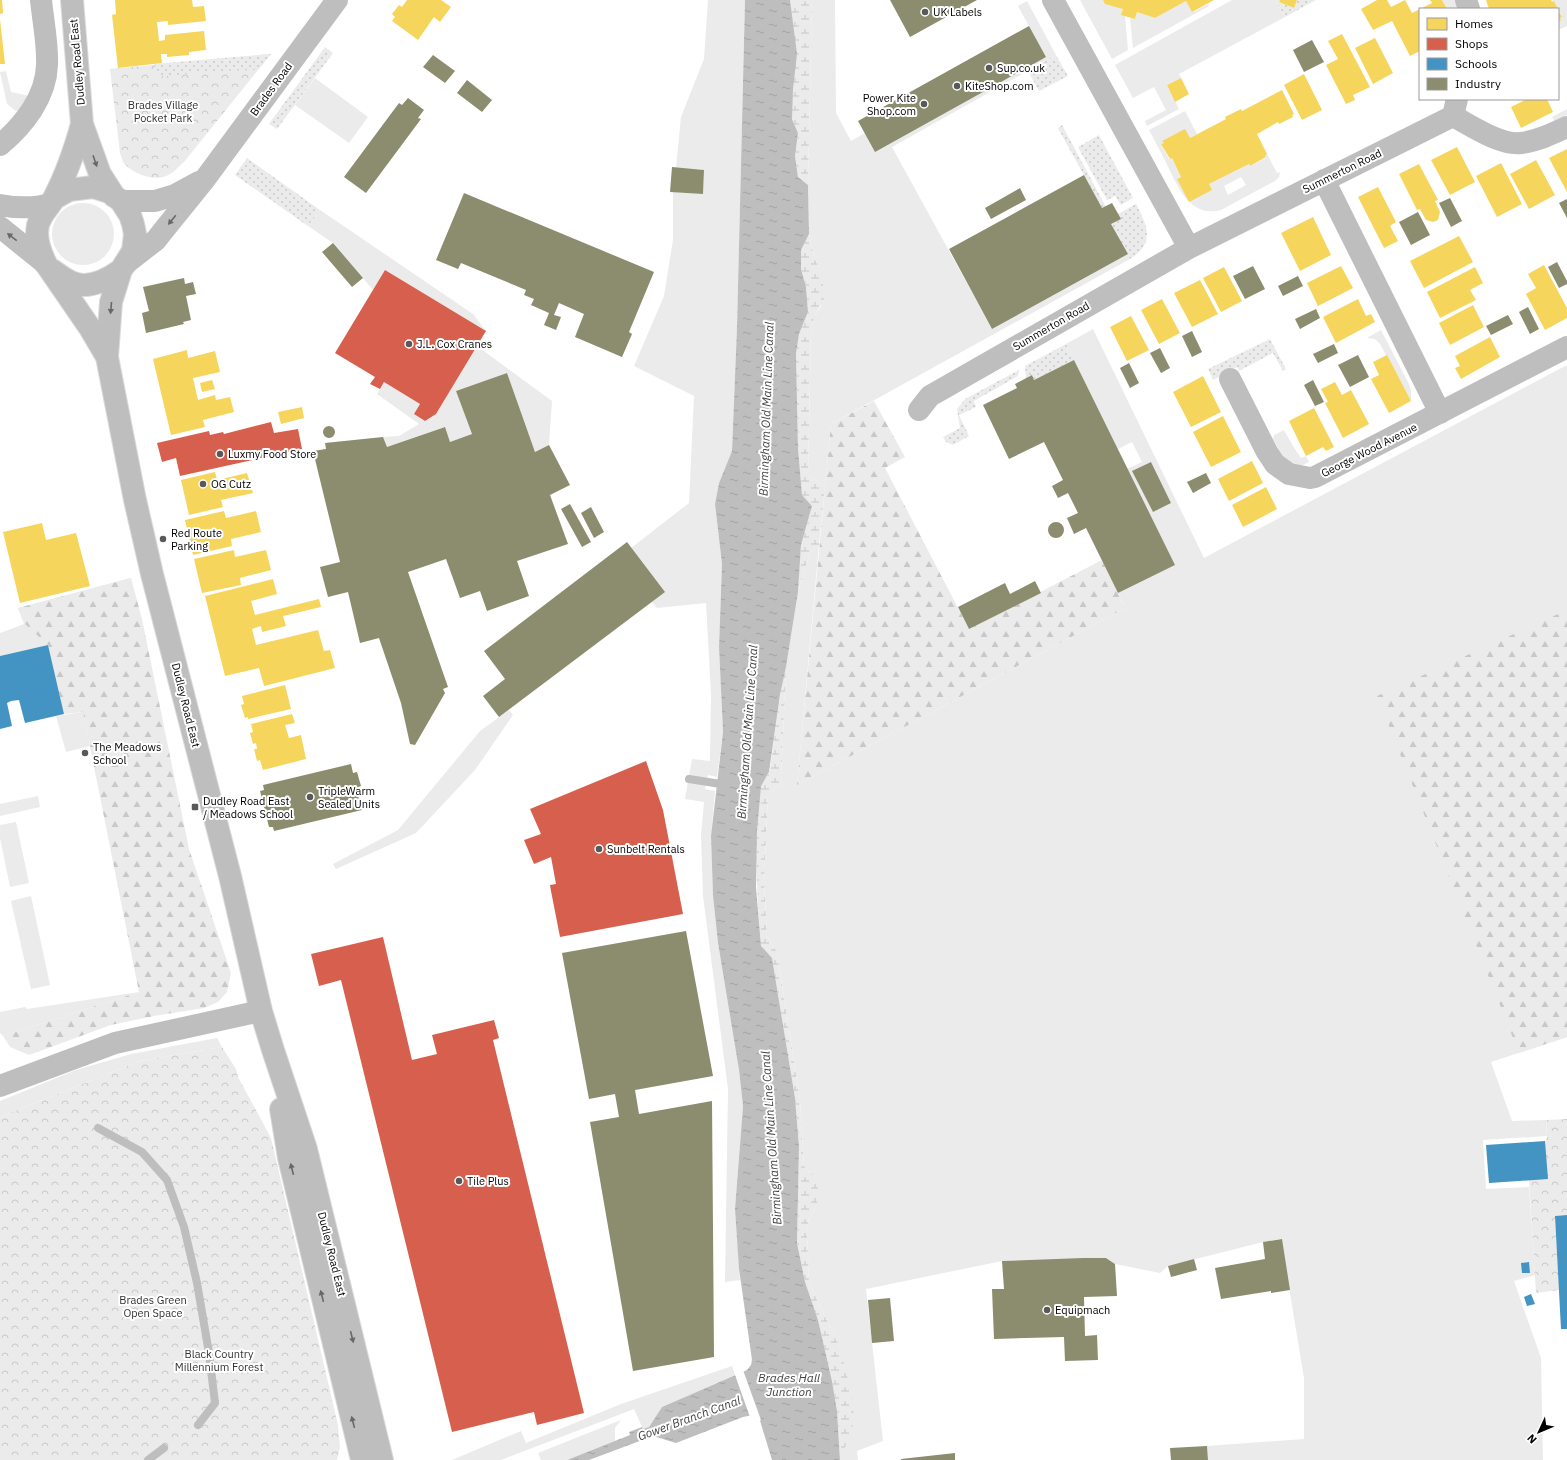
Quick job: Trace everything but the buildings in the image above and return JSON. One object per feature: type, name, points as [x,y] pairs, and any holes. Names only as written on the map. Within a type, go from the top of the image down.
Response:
[{"type":"street","points":[[0,145],[32,112],[42,90],[47,65],[41,0]]},
{"type":"street","name":"Dudley Road East","points":[[72,0],[82,124],[100,174],[130,215],[135,234],[132,251],[123,267],[111,302],[107,357],[135,500],[152,574],[225,857],[261,1010],[306,1149],[382,1460]]},
{"type":"street","name":"Brades Road","points":[[123,267],[156,240],[205,179],[337,0]]},
{"type":"street","points":[[1053,0],[1189,248]]},
{"type":"street","name":"Summerton Road","points":[[919,410],[930,396],[1189,248],[1324,180],[1455,108],[1500,140],[1519,144],[1538,139],[1567,127]]},
{"type":"street","name":"Dudley Road East","points":[[82,124],[71,163],[52,201],[44,210],[38,226],[37,240],[42,256],[107,357]]},
{"type":"street","name":"Brades Road","points":[[117,199],[155,201],[175,195],[205,179]]},
{"type":"street","points":[[1324,180],[1440,413]]},
{"type":"street","points":[[0,205],[32,208],[52,201],[69,190],[92,187],[109,192],[117,199]]},
{"type":"street","points":[[0,227],[49,267],[72,283],[89,285],[107,280],[123,267]]},
{"type":"street","name":"George Wood Avenue","points":[[1230,379],[1267,452],[1275,464],[1289,474],[1310,478],[1315,477],[1567,347]]},
{"type":"street","points":[[0,1086],[115,1043],[261,1010]]},
{"type":"street","name":"Dudley Road East","points":[[273,1050],[289,1158],[362,1460]]},
{"type":"green space","points":[[708,0],[745,0],[737,327],[732,451],[719,483],[715,504],[722,564],[719,647],[723,732],[717,777],[708,775],[705,789],[715,791],[711,836],[713,896],[718,943],[739,1070],[743,1106],[735,1209],[740,1280],[725,1282],[728,1089],[703,896],[701,835],[704,802],[685,799],[692,759],[710,761],[711,694],[706,603],[657,608],[652,602],[631,548],[689,503],[694,396],[634,366],[664,296],[673,240],[673,192],[703,194],[704,170],[676,168],[681,117],[704,59]]},
{"type":"green space","points":[[790,0],[812,0],[808,185],[798,177],[795,156],[798,133],[792,119],[792,20]]},
{"type":"green space","points":[[812,0],[835,0],[836,113],[851,141],[865,133],[1046,57],[1018,6],[1027,1],[1056,55],[892,147],[992,329],[1128,254],[1130,259],[831,424],[825,487],[808,475],[811,330],[815,315],[821,306],[819,268],[814,257],[809,234],[808,185]]},
{"type":"green space","points":[[1080,0],[1103,0],[1123,9],[1122,15],[1125,16],[1128,50],[1112,59]]},
{"type":"green space","points":[[1232,0],[1275,0],[1285,17],[1179,74],[1181,78],[1167,85],[1179,109],[1147,126],[1145,121],[1166,110],[1154,87],[1133,98],[1115,65]]},
{"type":"green space","points":[[1275,0],[1280,0],[1279,2],[1294,8],[1297,0],[1316,0],[1285,17]]},
{"type":"green space","points":[[1442,0],[1455,0],[1459,8],[1446,8]]},
{"type":"green space","points":[[1551,0],[1567,0],[1567,26],[1559,30],[1559,22],[1562,17],[1559,8],[1558,8],[1554,1],[1552,2]]},
{"type":"green space","points":[[1186,1],[1193,12],[1208,4],[1209,6],[1133,48],[1130,18],[1135,19],[1137,12],[1155,18]]},
{"type":"green space","points":[[325,47],[333,53],[277,129],[269,124]]},
{"type":"green space","name":"Brades Village Pocket Park","points":[[271,54],[184,162],[172,173],[158,178],[141,175],[126,166],[120,153],[110,69]]},
{"type":"green space","points":[[271,54],[258,70],[212,71],[160,76],[154,64]]},
{"type":"green space","points":[[1056,55],[1068,76],[1039,91],[1028,71]]},
{"type":"green space","points":[[6,71],[11,92],[30,96],[22,111],[16,111],[7,104],[0,72]]},
{"type":"green space","points":[[315,78],[368,117],[349,143],[295,105]]},
{"type":"green space","points":[[1567,109],[1567,115],[1554,121],[1552,117]]},
{"type":"green space","points":[[1185,111],[1197,134],[1190,138],[1163,141],[1164,143],[1161,144],[1169,159],[1172,158],[1181,177],[1177,179],[1209,184],[1249,164],[1250,166],[1266,158],[1265,156],[1267,154],[1277,173],[1280,172],[1279,177],[1275,181],[1221,210],[1202,210],[1194,206],[1182,193],[1149,130]],"holes":[[[1241,177],[1246,185],[1228,195],[1224,186]]]},
{"type":"green space","points":[[1062,125],[1106,207],[1102,208],[1058,128]]},
{"type":"green space","points":[[1099,135],[1133,198],[1121,205],[1115,196],[1107,200],[1078,147]]},
{"type":"green space","points":[[247,158],[320,210],[308,226],[235,175]]},
{"type":"green space","points":[[77,203],[89,203],[105,212],[112,222],[114,234],[112,246],[105,256],[89,265],[77,265],[66,260],[57,251],[52,240],[52,228],[57,217],[66,208]]},
{"type":"green space","points":[[1136,204],[1146,226],[1147,233],[1143,247],[1130,259],[1111,224],[1118,214]]},
{"type":"green space","points":[[320,210],[473,314],[486,331],[385,270],[373,290],[333,243],[308,226]]},
{"type":"green space","points":[[809,234],[814,257],[819,268],[823,284],[824,299],[815,315],[811,330],[808,475],[825,487],[819,545],[810,553],[798,592],[801,545],[812,506],[802,496],[798,448],[796,354],[799,334],[808,312],[806,287],[801,269],[801,250]]},
{"type":"green space","points":[[1093,329],[1204,558],[1567,365],[1567,1037],[1491,1062],[1512,1121],[1546,1120],[1547,1136],[1483,1140],[1486,1189],[1529,1187],[1535,1275],[1514,1281],[1541,1358],[1543,1460],[1208,1460],[1207,1446],[1304,1439],[1304,1378],[1281,1239],[1263,1242],[1168,1266],[1160,1273],[1115,1264],[1106,1258],[1002,1261],[866,1289],[883,1441],[857,1451],[858,1460],[840,1460],[840,1347],[809,1282],[807,1233],[809,1217],[817,1205],[812,1174],[804,1166],[800,1100],[777,952],[767,936],[764,881],[768,794],[781,783],[786,667],[798,592],[810,553],[819,545],[797,785],[1125,608],[1118,593],[1175,565],[1127,469],[1142,462],[1132,442],[1118,449],[1066,344]],"holes":[[[1151,462],[1171,503],[1153,512],[1133,471]]]},
{"type":"green space","points":[[1381,330],[1409,384],[1411,401],[1380,344],[1375,339],[1367,338]]},
{"type":"green space","points":[[1270,339],[1286,369],[1283,371],[1273,353],[1239,371],[1237,367],[1213,380],[1208,369]]},
{"type":"green space","points":[[1066,344],[1074,360],[1034,380],[1032,375],[1026,378],[1025,366]]},
{"type":"green space","points":[[477,346],[552,401],[549,445],[535,452],[507,373],[456,391],[472,434],[450,442],[444,427],[387,447],[383,437],[399,436],[419,424],[377,394],[384,382],[420,404],[414,414],[425,421],[436,414]]},
{"type":"green space","points":[[1019,370],[1018,376],[974,401],[976,407],[959,415],[969,436],[953,445],[946,442],[943,437],[960,428],[957,409],[965,399]]},
{"type":"green space","points":[[874,401],[905,457],[885,468],[969,629],[1102,560],[1125,608],[797,785],[831,424]]},
{"type":"green space","points":[[1284,430],[1301,458],[1306,456],[1309,462],[1301,466],[1286,463],[1273,439],[1274,435]]},
{"type":"green space","points":[[131,578],[48,645],[0,656],[0,633],[24,624],[18,608]]},
{"type":"green space","points":[[131,578],[142,619],[189,849],[231,973],[227,992],[218,1002],[204,1008],[111,1025],[29,1055],[10,1047],[3,1036],[139,992],[83,712],[64,714],[48,645],[25,624],[18,608]]},
{"type":"green space","points":[[1567,610],[1567,1037],[1519,1053],[1377,696]]},
{"type":"green space","points":[[786,667],[781,783],[768,794],[764,881],[767,936],[777,952],[800,1100],[804,1166],[812,1174],[818,1188],[817,1205],[809,1217],[807,1233],[809,1282],[840,1347],[850,1388],[854,1414],[852,1432],[840,1458],[837,1411],[832,1381],[818,1320],[805,1282],[797,1243],[799,1146],[795,1098],[772,958],[761,947],[756,868],[758,808],[760,788],[770,769]]},
{"type":"green space","points":[[509,710],[513,715],[475,770],[416,833],[336,869],[333,864],[398,830],[480,731]]},
{"type":"green space","points":[[83,712],[90,746],[66,752],[56,716]]},
{"type":"green space","points":[[38,796],[40,807],[0,816],[0,804]]},
{"type":"green space","points":[[16,822],[29,883],[10,887],[0,838],[0,825]]},
{"type":"green space","points":[[31,896],[50,985],[31,989],[11,901]]},
{"type":"green space","points":[[139,992],[3,1036],[0,1033],[0,1012],[25,1007],[27,1009]]},
{"type":"green space","points":[[217,1038],[222,1047],[140,1061],[0,1117],[0,1101],[76,1070],[131,1054]]},
{"type":"green space","name":"Brades Green Open Space","points":[[222,1047],[236,1069],[238,1077],[271,1138],[338,1425],[340,1447],[337,1460],[0,1460],[0,1117],[140,1061]]},
{"type":"green space","points":[[1567,1119],[1567,1215],[1555,1216],[1559,1290],[1536,1293],[1529,1180],[1545,1145],[1547,1136],[1546,1120]]},
{"type":"green space","points":[[732,1366],[735,1375],[662,1407],[649,1427],[643,1429],[634,1409],[501,1460],[452,1460],[521,1431],[526,1443],[621,1404]]},
{"type":"green space","points":[[621,1420],[615,1428],[615,1441],[567,1460],[541,1460],[538,1453]]},
{"type":"water","points":[[745,0],[790,0],[797,54],[793,89],[792,119],[798,133],[795,156],[798,177],[808,185],[809,234],[801,250],[801,269],[806,287],[808,312],[799,334],[796,354],[798,448],[802,495],[812,506],[801,545],[798,592],[780,695],[769,772],[761,786],[757,831],[756,887],[761,946],[772,958],[795,1098],[799,1146],[797,1243],[805,1282],[818,1320],[832,1381],[837,1411],[840,1460],[772,1460],[758,1414],[743,1417],[676,1443],[653,1436],[589,1460],[567,1460],[630,1435],[629,1432],[642,1427],[643,1429],[649,1427],[662,1407],[747,1370],[751,1365],[752,1360],[739,1269],[735,1209],[743,1106],[739,1070],[718,943],[713,896],[711,836],[723,732],[719,647],[722,564],[715,504],[719,483],[732,451],[737,327]]},
{"type":"pier","points":[[743,1370],[761,1420],[759,1421],[757,1416],[750,1417],[735,1375],[735,1373]]},
{"type":"waterway","points":[[689,779],[727,785]]},
{"type":"waterway","points":[[98,1128],[142,1152],[167,1180],[184,1227],[197,1283],[209,1353],[215,1403],[198,1425]]},
{"type":"waterway","points":[[148,1460],[164,1448]]},
{"type":"place","name":"UK Labels","points":[[925,12]]},
{"type":"place","name":"Sup.co.uk","points":[[989,68]]},
{"type":"place","name":"KiteShop.com","points":[[957,86]]},
{"type":"place","name":"Power Kite Shop.com","points":[[924,104]]},
{"type":"place","name":"J.L. Cox Cranes","points":[[409,344]]},
{"type":"place","name":"Luxmy Food Store","points":[[220,454]]},
{"type":"place","name":"OG Cutz","points":[[203,484]]},
{"type":"place","name":"Red Route Parking","points":[[163,539]]},
{"type":"place","name":"The Meadows School","points":[[85,753]]},
{"type":"place","name":"TripleWarm Sealed Units","points":[[310,797]]},
{"type":"place","name":"Dudley Road East / Meadows School","points":[[195,807]]},
{"type":"place","name":"Sunbelt Rentals","points":[[599,849]]},
{"type":"place","name":"Tile Plus","points":[[459,1181]]},
{"type":"place","name":"Equipmach","points":[[1047,1310]]},
{"type":"water label","name":"Birmingham Old Main Line Canal","points":[[766,409]]},
{"type":"water label","name":"Birmingham Old Main Line Canal","points":[[747,732]]},
{"type":"water label","name":"Birmingham Old Main Line Canal","points":[[771,1138]]},
{"type":"water label","name":"Brades Hall Junction","points":[[789,1384]]},
{"type":"water label","name":"Gower Branch Canal","points":[[689,1418]]},
{"type":"park label","name":"Black Country Millennium Forest","points":[[219,1360]]}]
